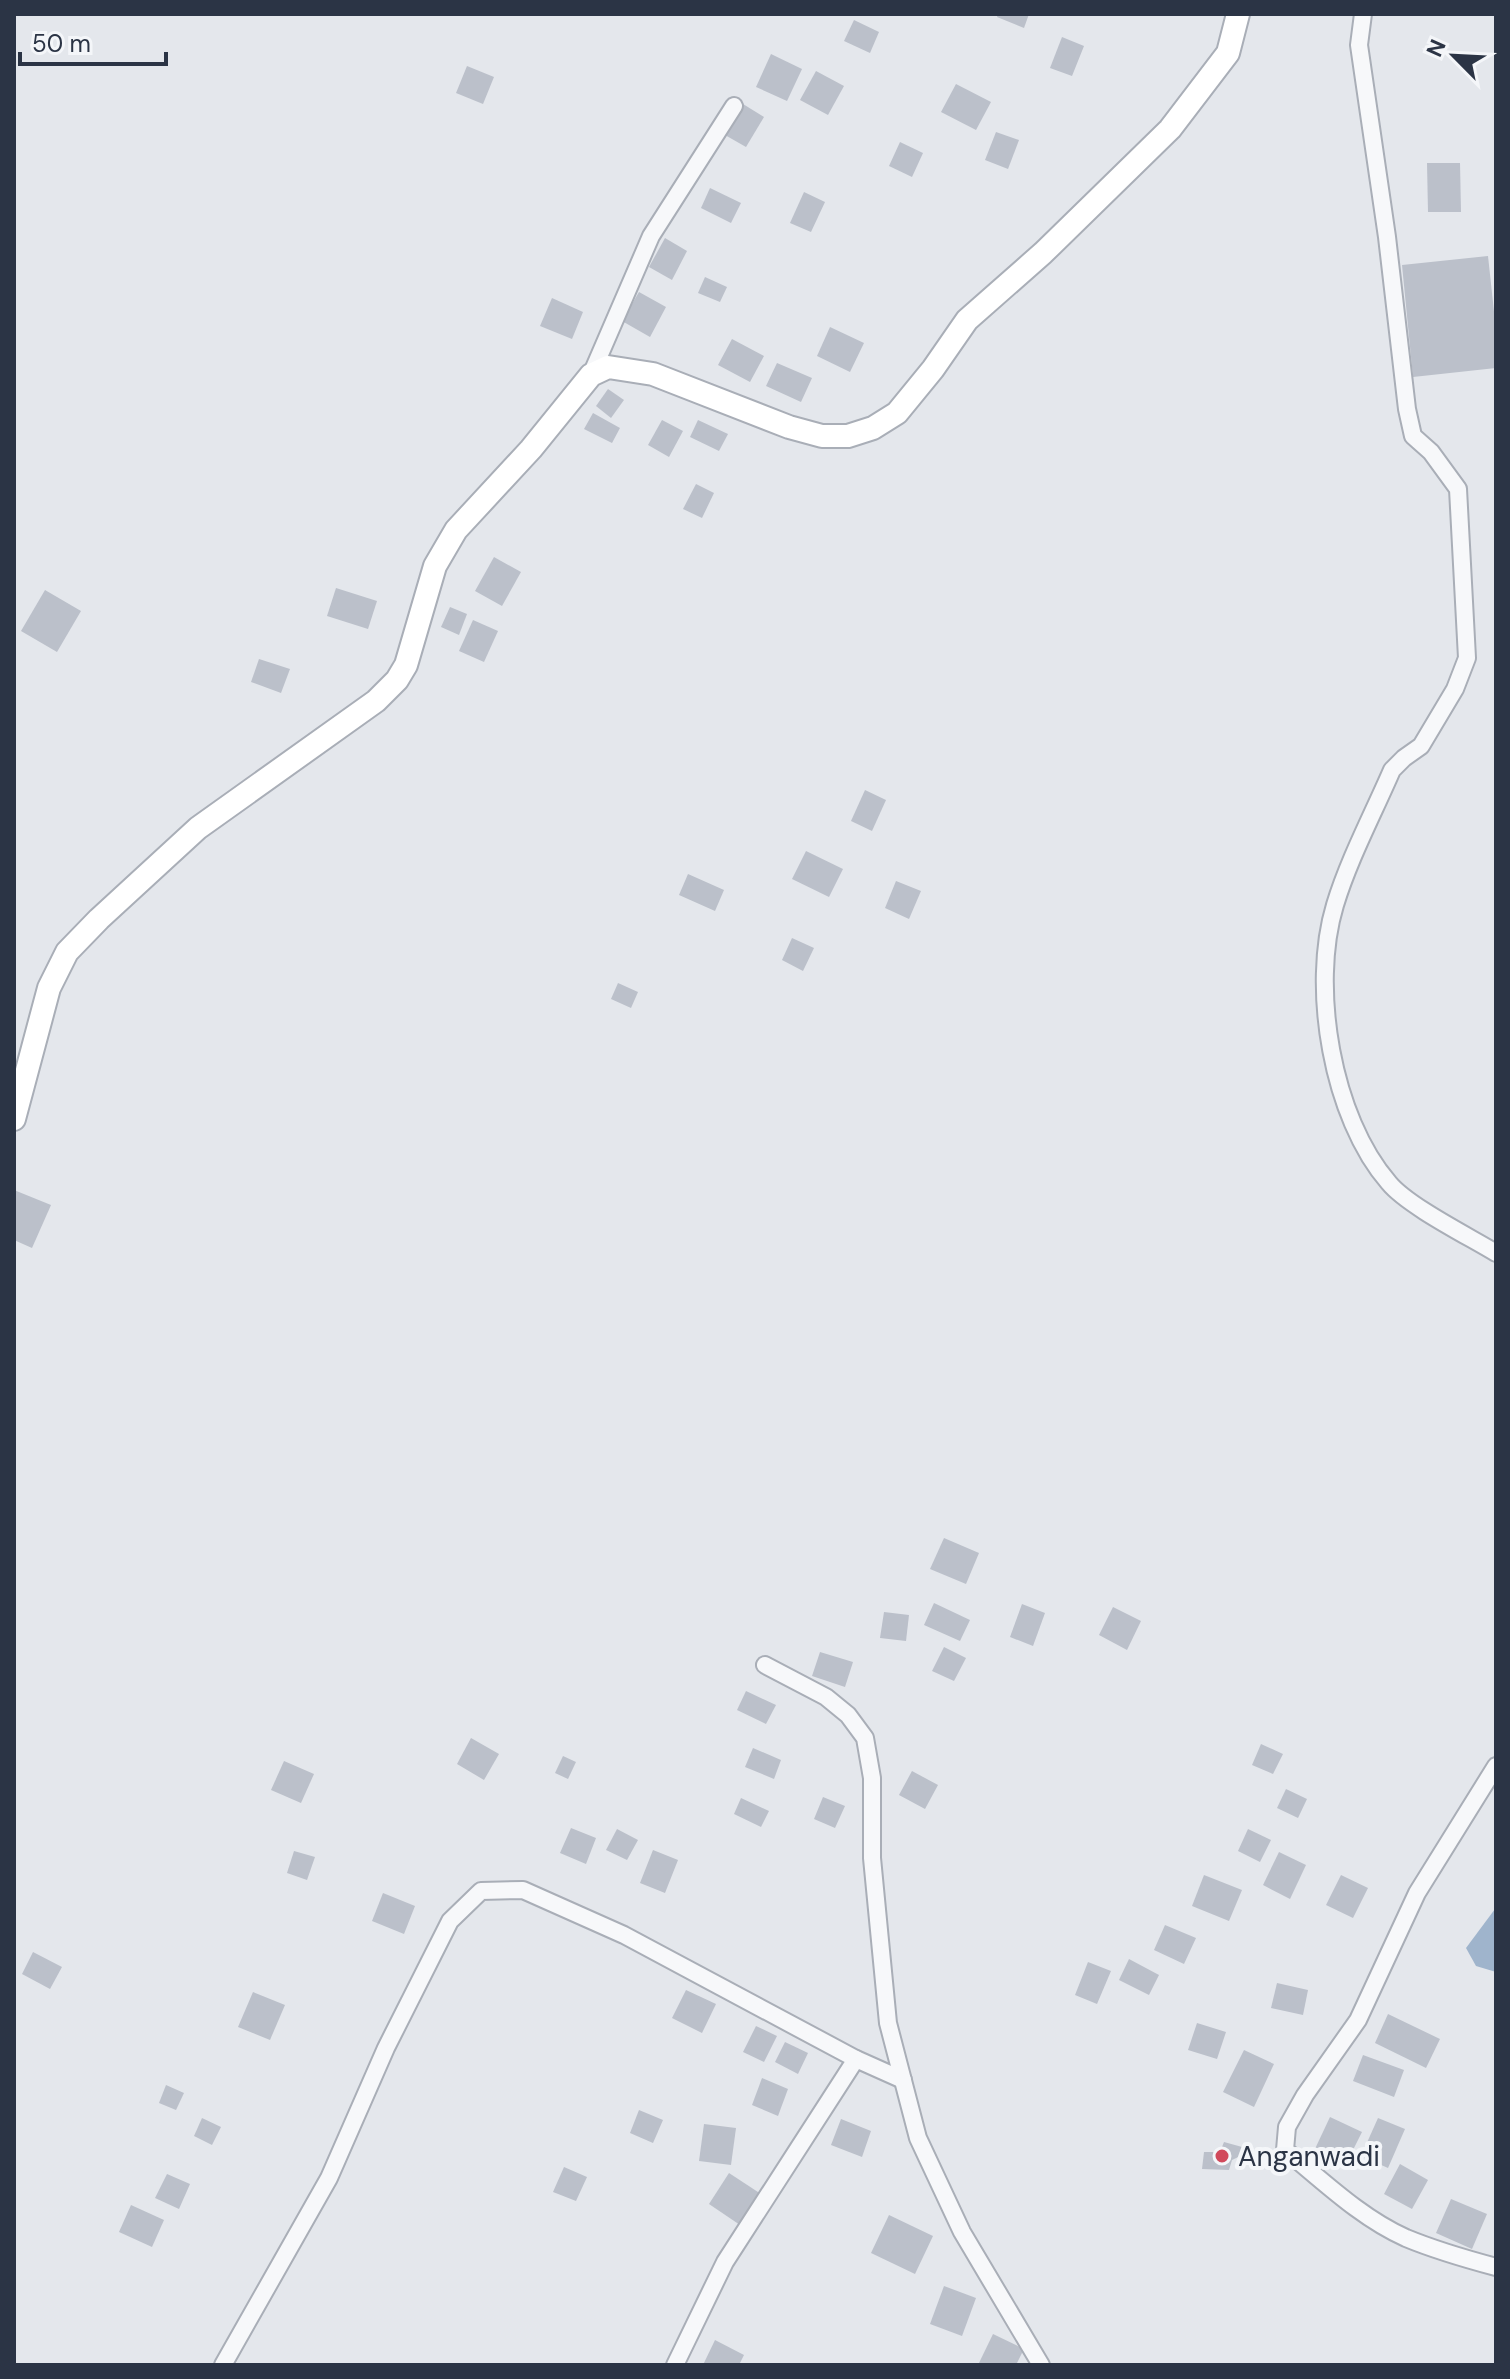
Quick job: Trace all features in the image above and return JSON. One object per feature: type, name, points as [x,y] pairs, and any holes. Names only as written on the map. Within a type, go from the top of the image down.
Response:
[{"type":"main road","points":[[14,1119],[49,988],[67,952],[198,828],[376,701],[397,680],[406,665],[435,566],[456,530],[531,449],[591,375],[608,367],[653,374],[789,427],[822,436],[848,436],[873,428],[897,413],[967,320],[1043,253],[1170,129],[1228,53],[1238,14]]},
{"type":"street","points":[[1363,14],[1359,45],[1387,237],[1407,409],[1413,436],[1431,452],[1458,489],[1467,658],[1455,689],[1421,746],[1392,770],[1335,904],[1325,948],[1329,1052],[1356,1136],[1390,1185],[1496,1253]]},
{"type":"street","points":[[591,375],[651,236],[734,106]]},
{"type":"street","points":[[765,1665],[826,1697],[848,1715],[865,1738],[872,1778],[872,1858],[888,2023],[918,2138],[962,2232],[1041,2365]]},
{"type":"street","points":[[1496,1766],[1417,1893],[1358,2020],[1305,2095],[1287,2127],[1285,2150],[1356,2208],[1404,2237],[1496,2267]]},
{"type":"street","points":[[223,2365],[329,2178],[386,2048],[450,1921],[481,1891],[523,1890],[624,1935],[856,2059],[903,2080]]},
{"type":"street","points":[[675,2365],[725,2262],[856,2059]]},
{"type":"water","points":[[1495,1909],[1496,1972],[1476,1966],[1466,1948]]},
{"type":"building","points":[[998,14],[1029,14],[1024,28],[997,17]]},
{"type":"building","points":[[854,20],[879,32],[870,53],[844,41]]},
{"type":"building","points":[[1062,37],[1084,46],[1072,76],[1050,68]]},
{"type":"building","points":[[771,54],[802,69],[787,101],[756,87]]},
{"type":"building","points":[[467,66],[494,77],[483,104],[456,93]]},
{"type":"building","points":[[816,71],[844,86],[828,115],[800,100]]},
{"type":"building","points":[[956,84],[991,102],[976,130],[941,112]]},
{"type":"building","points":[[743,104],[764,117],[746,147],[725,135]]},
{"type":"building","points":[[996,132],[1019,140],[1008,169],[985,160]]},
{"type":"building","points":[[900,142],[923,153],[912,177],[889,166]]},
{"type":"building","points":[[1427,163],[1460,163],[1461,212],[1428,212]]},
{"type":"building","points":[[710,188],[741,203],[731,223],[701,208]]},
{"type":"building","points":[[804,192],[825,202],[811,232],[790,223]]},
{"type":"building","points":[[665,238],[687,251],[672,280],[649,267]]},
{"type":"building","points":[[1488,256],[1496,330],[1496,368],[1413,377],[1402,265]]},
{"type":"building","points":[[705,277],[727,287],[720,302],[698,293]]},
{"type":"building","points":[[639,292],[666,307],[650,337],[622,321]]},
{"type":"building","points":[[552,298],[583,312],[572,339],[540,326]]},
{"type":"building","points":[[830,327],[864,343],[850,372],[817,356]]},
{"type":"building","points":[[732,339],[764,356],[750,382],[718,365]]},
{"type":"building","points":[[777,363],[812,378],[801,402],[766,386]]},
{"type":"building","points":[[608,389],[624,400],[611,418],[596,406]]},
{"type":"building","points":[[593,413],[620,428],[612,443],[584,429]]},
{"type":"building","points":[[662,420],[683,431],[669,457],[648,445]]},
{"type":"building","points":[[698,420],[728,434],[719,451],[690,437]]},
{"type":"building","points":[[696,484],[714,493],[702,518],[683,509]]},
{"type":"building","points":[[494,557],[521,572],[502,606],[475,591]]},
{"type":"building","points":[[336,588],[377,601],[368,629],[327,616]]},
{"type":"building","points":[[45,590],[81,611],[57,652],[21,631]]},
{"type":"building","points":[[450,607],[467,614],[459,635],[441,627]]},
{"type":"building","points":[[473,620],[498,631],[484,662],[459,651]]},
{"type":"building","points":[[259,659],[290,669],[281,693],[251,682]]},
{"type":"building","points":[[865,790],[886,800],[872,831],[851,821]]},
{"type":"building","points":[[806,851],[843,869],[829,897],[792,879]]},
{"type":"building","points":[[688,874],[724,890],[715,911],[679,895]]},
{"type":"building","points":[[896,881],[921,891],[909,919],[885,908]]},
{"type":"building","points":[[792,938],[814,948],[803,971],[782,960]]},
{"type":"building","points":[[618,983],[638,992],[631,1008],[611,999]]},
{"type":"building","points":[[14,1190],[51,1205],[32,1248],[14,1240]]},
{"type":"building","points":[[944,1538],[979,1553],[966,1584],[930,1569]]},
{"type":"building","points":[[934,1603],[970,1620],[960,1641],[924,1625]]},
{"type":"building","points":[[1022,1604],[1045,1613],[1033,1646],[1010,1637]]},
{"type":"building","points":[[1113,1607],[1141,1621],[1127,1650],[1099,1635]]},
{"type":"building","points":[[884,1612],[909,1615],[906,1641],[880,1638]]},
{"type":"building","points":[[944,1647],[966,1658],[954,1681],[932,1671]]},
{"type":"building","points":[[820,1652],[853,1662],[845,1687],[812,1676]]},
{"type":"building","points":[[746,1691],[776,1705],[766,1724],[737,1710]]},
{"type":"building","points":[[471,1738],[499,1754],[484,1780],[457,1764]]},
{"type":"building","points":[[1261,1744],[1283,1754],[1273,1774],[1252,1765]]},
{"type":"building","points":[[753,1748],[781,1760],[774,1779],[745,1767]]},
{"type":"building","points":[[563,1756],[576,1762],[568,1779],[555,1773]]},
{"type":"building","points":[[284,1761],[314,1774],[301,1803],[271,1790]]},
{"type":"building","points":[[912,1771],[938,1785],[925,1809],[899,1795]]},
{"type":"building","points":[[1286,1789],[1307,1799],[1298,1818],[1277,1808]]},
{"type":"building","points":[[823,1797],[845,1806],[835,1828],[814,1819]]},
{"type":"building","points":[[741,1798],[769,1811],[761,1827],[734,1814]]},
{"type":"building","points":[[571,1828],[596,1838],[586,1864],[560,1853]]},
{"type":"building","points":[[617,1829],[638,1840],[627,1860],[606,1850]]},
{"type":"building","points":[[1248,1829],[1271,1840],[1260,1862],[1238,1851]]},
{"type":"building","points":[[653,1850],[678,1860],[665,1893],[640,1883]]},
{"type":"building","points":[[294,1851],[315,1857],[307,1880],[287,1873]]},
{"type":"building","points":[[1279,1852],[1306,1865],[1290,1899],[1263,1885]]},
{"type":"building","points":[[1204,1875],[1242,1890],[1229,1921],[1192,1906]]},
{"type":"building","points":[[1341,1875],[1368,1888],[1353,1918],[1326,1905]]},
{"type":"building","points":[[383,1893],[415,1906],[404,1934],[372,1921]]},
{"type":"building","points":[[1165,1925],[1196,1938],[1184,1964],[1154,1950]]},
{"type":"building","points":[[33,1952],[62,1967],[50,1989],[22,1974]]},
{"type":"building","points":[[1129,1959],[1159,1975],[1149,1995],[1119,1980]]},
{"type":"building","points":[[1088,1962],[1111,1971],[1097,2004],[1075,1995]]},
{"type":"building","points":[[1277,1983],[1308,1990],[1303,2015],[1271,2008]]},
{"type":"building","points":[[686,1990],[716,2004],[702,2033],[672,2018]]},
{"type":"building","points":[[253,1992],[285,2005],[270,2040],[238,2027]]},
{"type":"building","points":[[1388,2014],[1440,2039],[1426,2068],[1375,2043]]},
{"type":"building","points":[[1197,2023],[1226,2032],[1217,2059],[1188,2050]]},
{"type":"building","points":[[756,2026],[777,2036],[764,2062],[743,2052]]},
{"type":"building","points":[[785,2042],[808,2053],[798,2074],[775,2062]]},
{"type":"building","points":[[1244,2050],[1274,2064],[1254,2107],[1223,2092]]},
{"type":"building","points":[[1363,2055],[1404,2070],[1394,2097],[1353,2081]]},
{"type":"building","points":[[762,2078],[788,2089],[778,2116],[752,2105]]},
{"type":"building","points":[[166,2085],[184,2093],[176,2110],[159,2103]]},
{"type":"building","points":[[639,2110],[663,2120],[653,2143],[630,2133]]},
{"type":"building","points":[[1330,2117],[1362,2132],[1345,2166],[1314,2151]]},
{"type":"building","points":[[202,2118],[221,2127],[212,2145],[194,2136]]},
{"type":"building","points":[[1378,2118],[1405,2129],[1388,2168],[1361,2156]]},
{"type":"building","points":[[841,2119],[871,2131],[862,2157],[831,2145]]},
{"type":"building","points":[[704,2124],[736,2128],[731,2165],[699,2161]]},
{"type":"building","name":"Anganwadi","points":[[1224,2142],[1253,2150],[1232,2160],[1229,2170],[1202,2169],[1204,2152],[1220,2152]]},
{"type":"building","points":[[1400,2164],[1428,2180],[1412,2209],[1384,2194]]},
{"type":"building","points":[[564,2167],[587,2177],[576,2201],[553,2192]]},
{"type":"building","points":[[729,2173],[761,2194],[740,2225],[709,2204]]},
{"type":"building","points":[[167,2174],[190,2184],[179,2209],[155,2198]]},
{"type":"building","points":[[1451,2199],[1487,2214],[1472,2249],[1436,2233]]},
{"type":"building","points":[[131,2205],[164,2220],[152,2247],[119,2232]]},
{"type":"building","points":[[889,2215],[933,2236],[915,2274],[871,2253]]},
{"type":"building","points":[[944,2286],[976,2298],[962,2336],[930,2324]]},
{"type":"building","points":[[993,2334],[1024,2349],[1016,2365],[978,2365]]},
{"type":"building","points":[[715,2340],[744,2355],[739,2365],[703,2365]]},
{"type":"place","name":"Anganwadi","points":[[1222,2156]]}]
